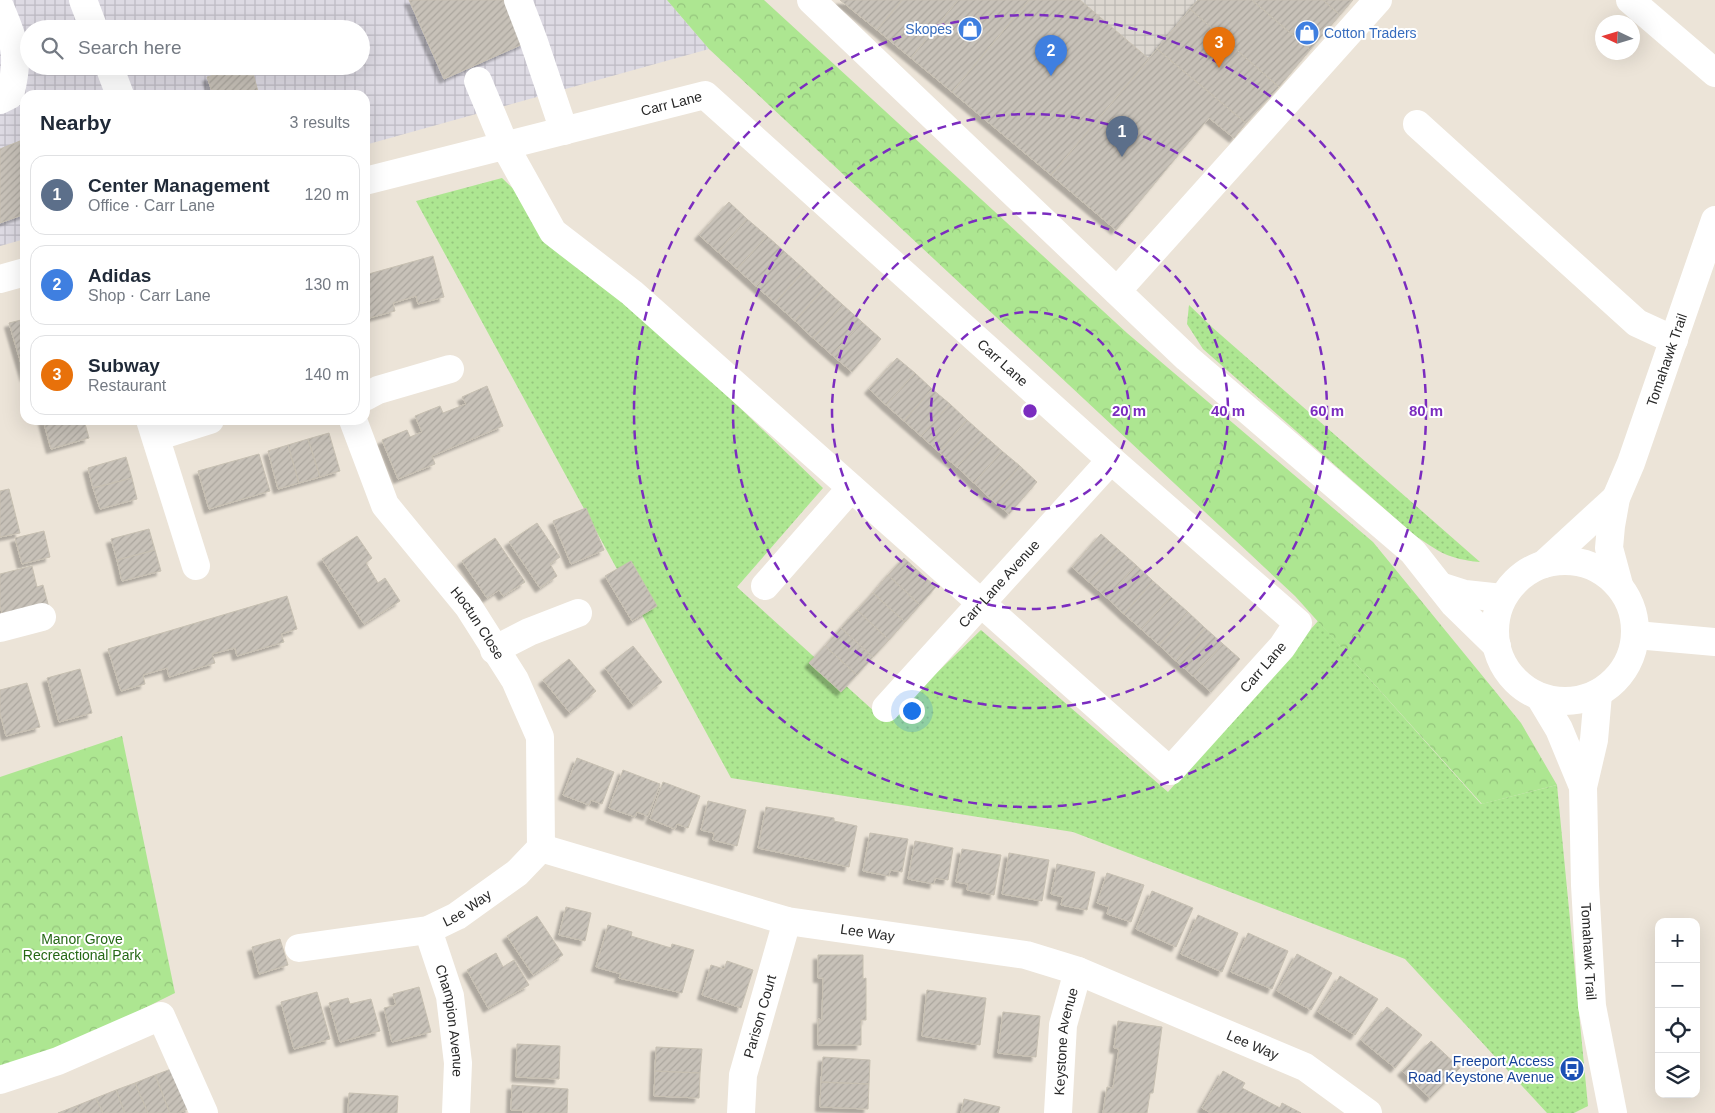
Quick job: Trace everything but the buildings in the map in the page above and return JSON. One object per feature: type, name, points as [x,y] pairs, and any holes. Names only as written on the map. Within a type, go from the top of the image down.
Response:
[{"type":"street","points":[[83,0],[91,20]]},
{"type":"street","points":[[518,0],[564,131]]},
{"type":"street","points":[[811,0],[1187,358],[1413,552],[1454,604],[1496,646]]},
{"type":"street","points":[[1117,291],[1378,0]]},
{"type":"street","points":[[1630,0],[1715,73]]},
{"type":"street","points":[[0,8],[15,42],[16,71],[10,95],[0,100]]},
{"type":"street","points":[[112,75],[118,90]]},
{"type":"street","points":[[478,81],[505,146]]},
{"type":"street","name":"Carr Lane","points":[[370,180],[705,94],[1111,460],[1298,623],[1282,647],[1170,771],[632,293],[553,232],[505,146]]},
{"type":"street","points":[[1417,124],[1637,323],[1674,340]]},
{"type":"street","name":"Tomahawk Trail","points":[[1541,699],[1574,701],[1598,694],[1610,685],[1627,665],[1636,635],[1632,609],[1619,585],[1609,548],[1616,498],[1631,463],[1715,220]]},
{"type":"street","points":[[0,279],[20,273]]},
{"type":"street","points":[[370,394],[378,390],[450,369]]},
{"type":"street","points":[[174,425],[153,428],[196,566]]},
{"type":"street","name":"Hoctun Close","points":[[355,425],[385,505],[468,606],[494,650],[515,680],[540,737],[541,848]]},
{"type":"street","name":"Carr Lane Avenue","points":[[886,708],[982,605],[1111,460]]},
{"type":"street","points":[[765,586],[851,488]]},
{"type":"street","name":"Tomahawk Trail","points":[[1583,787],[1559,729],[1541,699],[1522,687],[1505,669],[1496,646],[1497,611],[1502,598],[1517,579],[1544,564],[1616,498]]},
{"type":"street","name":"Tomahawk Trail","points":[[1544,564],[1560,560],[1585,563],[1600,569],[1619,585]]},
{"type":"street","points":[[1440,586],[1465,594],[1502,598]]},
{"type":"street","points":[[494,650],[529,632],[578,613]]},
{"type":"street","points":[[0,628],[42,617]]},
{"type":"street","points":[[1636,635],[1715,642]]},
{"type":"street","name":"Tomahawk Trail","points":[[1598,694],[1594,740],[1583,787],[1592,1006],[1613,1113]]},
{"type":"street","name":"Lee Way","points":[[299,948],[370,940],[428,930],[457,916],[517,873],[541,848],[787,922],[1026,955],[1078,971],[1305,1067],[1368,1113]]},
{"type":"street","name":"Parison Court","points":[[741,1113],[743,1075],[787,922]]},
{"type":"street","name":"Champion Avenue","points":[[428,930],[450,996],[458,1063],[456,1113]]},
{"type":"street","name":"Keystone Avenue","points":[[1058,1113],[1063,1025],[1078,971]]},
{"type":"street","points":[[0,1080],[58,1061],[162,1016],[204,1113]]},
{"type":"shaded area","points":[[0,0],[667,0],[709,49],[370,144],[370,90],[20,90],[20,240],[0,246]]},
{"type":"shaded area","points":[[1080,0],[1198,0],[1149,59]]},
{"type":"green space","points":[[667,0],[764,0],[1127,333],[1373,542],[1521,723],[1557,785],[1482,804],[1295,596],[709,49]]},
{"type":"green space","points":[[502,178],[823,488],[737,587],[886,722],[981,630],[1168,792],[1318,621],[1481,804],[1557,785],[1588,1106],[1574,1113],[1547,1113],[1405,959],[1073,832],[731,778],[416,201]]},
{"type":"green space","points":[[1189,305],[1480,562],[1444,554],[1413,534],[1203,349],[1187,324]]},
{"type":"green space","name":"Manor Grove Recreactional Park","points":[[122,736],[175,993],[60,1050],[0,1071],[0,777]]},
{"type":"place","name":"Skopes","points":[[970,29]]},
{"type":"place","name":"Cotton Traders","points":[[1307,33]]},
{"type":"place","name":"Subway","points":[[1219,68]]},
{"type":"place","name":"Adidas","points":[[1051,76]]},
{"type":"place","name":"Center Management","points":[[1122,157]]},
{"type":"place","name":"Freeport Access Road Keystone Avenue","points":[[1572,1069]]}]
